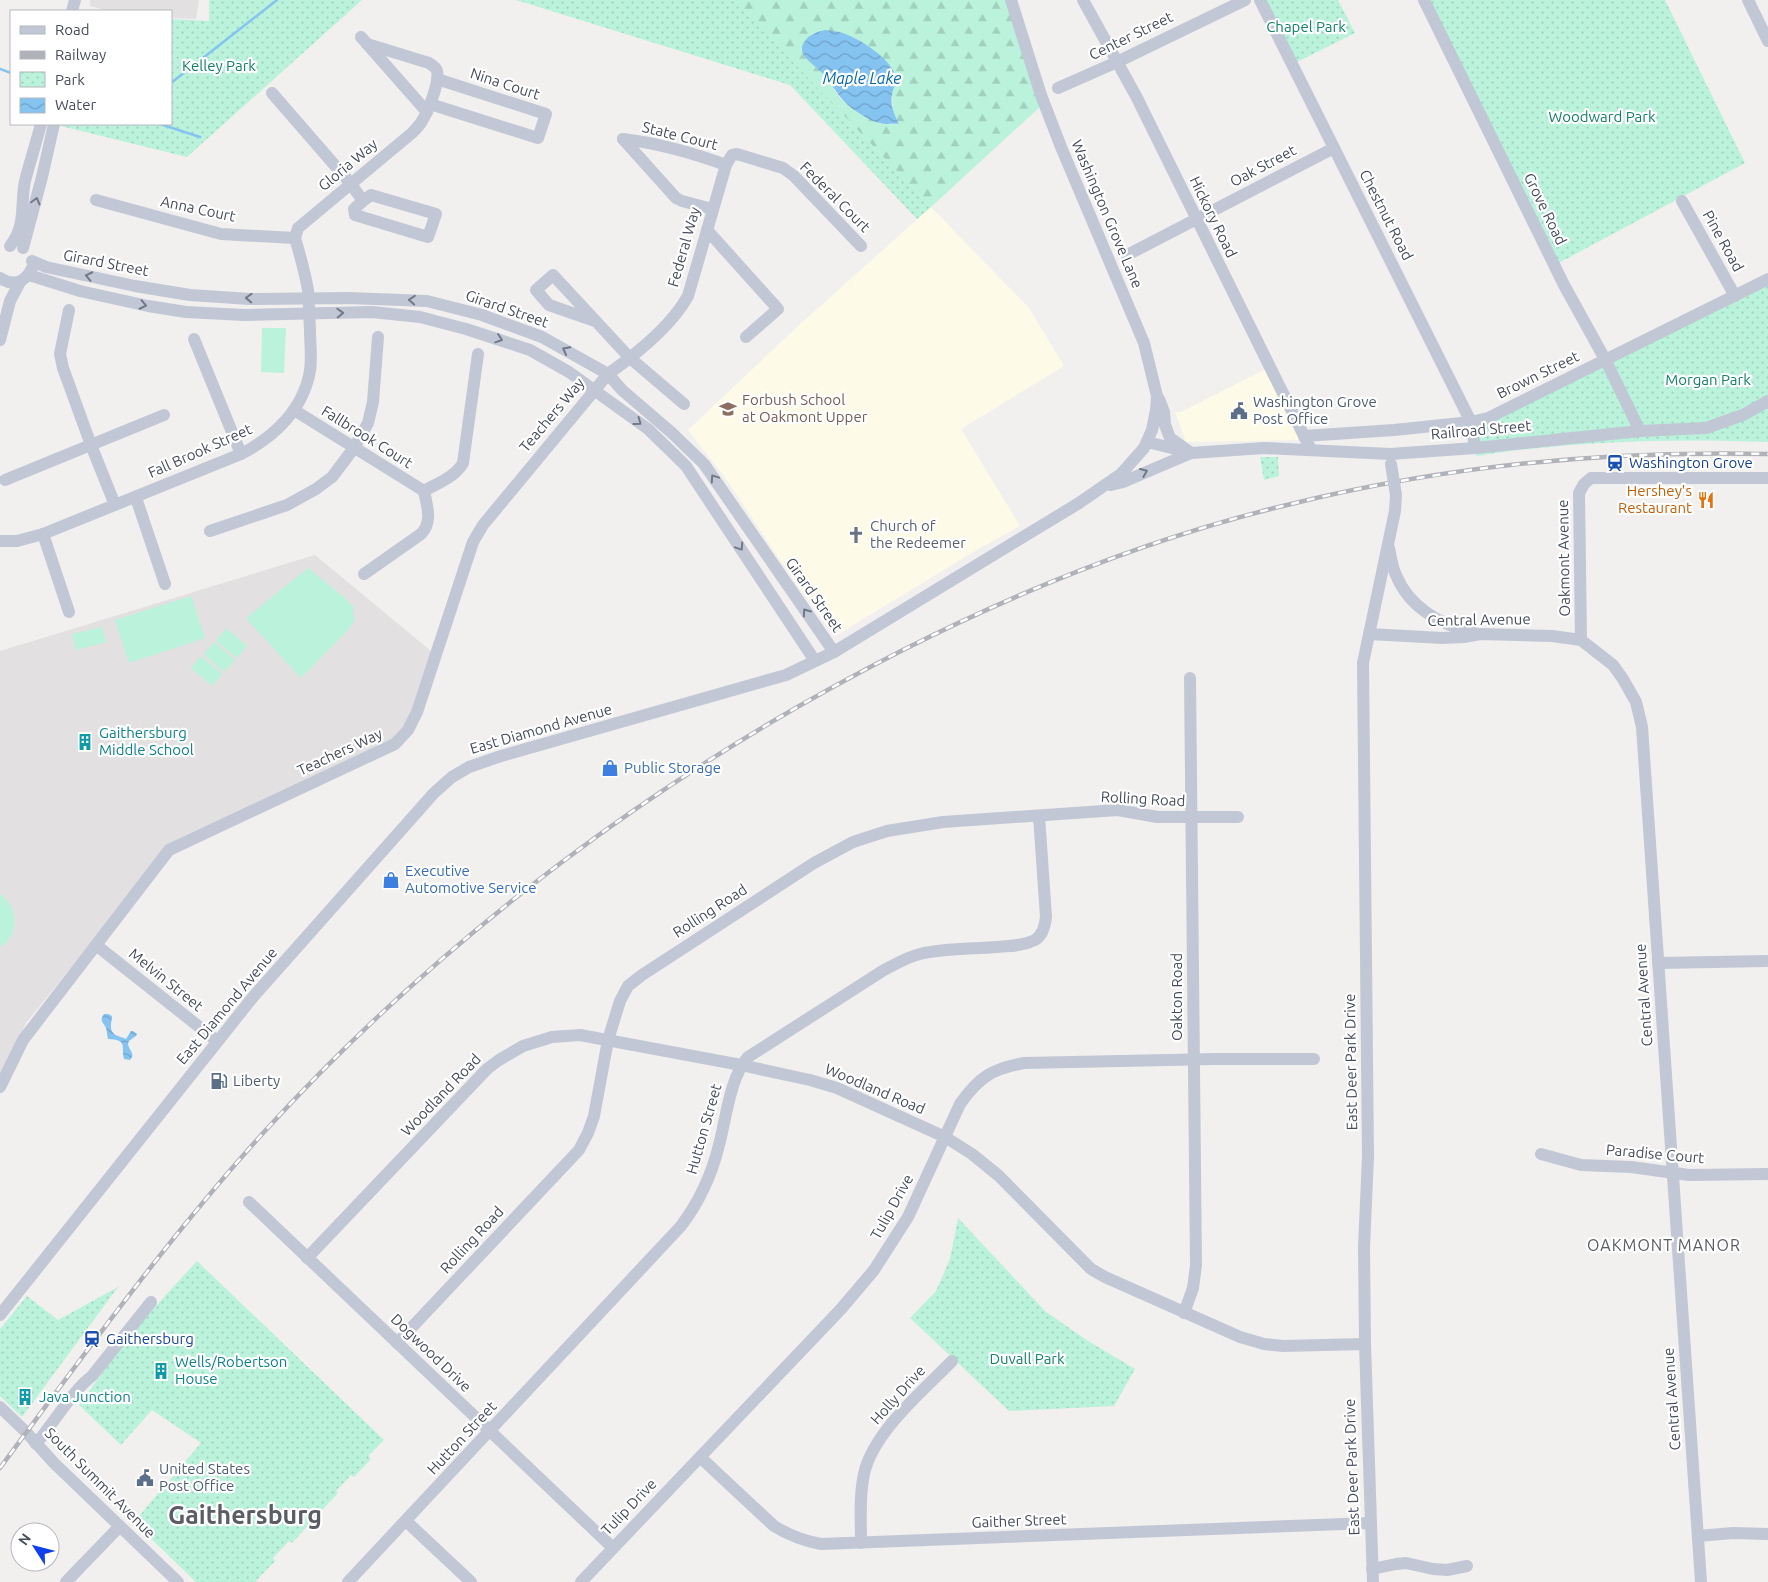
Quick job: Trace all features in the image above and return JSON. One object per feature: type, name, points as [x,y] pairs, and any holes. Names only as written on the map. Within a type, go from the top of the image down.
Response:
[{"type":"street","name":"Washington Grove Lane","points":[[1012,0],[1042,96],[1058,139],[1144,343],[1158,396],[1146,445]]},
{"type":"street","name":"Hickory Road","points":[[1083,0],[1136,96],[1311,450]]},
{"type":"street","name":"Center Street","points":[[1058,88],[1117,62],[1245,0]]},
{"type":"street","name":"Chestnut Road","points":[[1260,0],[1471,422],[1475,448]]},
{"type":"street","name":"Grove Road","points":[[1424,0],[1564,285],[1606,361],[1640,431]]},
{"type":"street","points":[[1748,0],[1768,41]]},
{"type":"street","points":[[429,108],[364,41],[429,63],[435,67],[437,79]]},
{"type":"street","name":"Nina Court","points":[[429,108],[538,138],[546,114],[437,79]]},
{"type":"street","name":"Gloria Way","points":[[295,238],[298,228],[412,133],[423,120],[429,108],[437,79]]},
{"type":"street","points":[[272,93],[351,184],[363,201]]},
{"type":"street","points":[[3,249],[20,225],[25,183],[41,125]]},
{"type":"street","points":[[23,248],[54,125]]},
{"type":"street","name":"State Court","points":[[712,209],[676,198],[622,139],[728,161]]},
{"type":"street","name":"Oak Street","points":[[1127,255],[1334,148]]},
{"type":"street","name":"Federal Court","points":[[728,161],[737,154],[783,168],[794,176],[861,246]]},
{"type":"street","name":"Federal Way","points":[[608,374],[630,358],[681,308],[688,296],[712,209],[728,161]]},
{"type":"street","points":[[371,195],[436,214],[428,237],[355,214],[354,209],[363,201],[371,195]]},
{"type":"street","name":"Anna Court","points":[[96,200],[221,234],[295,238]]},
{"type":"street","name":"Pine Road","points":[[1682,201],[1735,296]]},
{"type":"street","points":[[707,230],[778,309],[746,337]]},
{"type":"street","points":[[295,238],[306,281],[308,298]]},
{"type":"street","points":[[0,340],[10,301],[32,269],[32,261],[29,254],[23,248],[3,249]]},
{"type":"street","name":"Girard Street","points":[[32,261],[46,267],[190,295],[250,299],[385,298],[427,301],[473,313],[542,337],[608,374],[622,390],[672,433],[704,464],[834,652]]},
{"type":"street","name":"Girard Street","points":[[0,279],[10,283],[24,279],[148,306],[186,312],[244,315],[382,313],[420,317],[466,329],[530,350],[568,372],[648,429],[686,466],[816,661]]},
{"type":"street","name":"Brown Street","points":[[1304,436],[1471,422],[1488,418],[1768,279]]},
{"type":"street","name":"Fall Brook Street","points":[[0,541],[17,541],[43,534],[136,498],[258,445],[285,422],[294,410],[301,397],[310,371],[308,298]]},
{"type":"street","points":[[69,310],[60,354],[63,368],[115,505]]},
{"type":"street","points":[[595,321],[630,358],[684,404]]},
{"type":"street","points":[[210,531],[287,505],[332,477],[354,448],[368,424],[373,402],[378,337]]},
{"type":"street","points":[[194,339],[241,454]]},
{"type":"street","points":[[364,574],[426,530],[428,518],[424,491],[453,475],[463,463],[478,354]]},
{"type":"street","name":"Teachers Way","points":[[0,1087],[23,1040],[169,850],[394,744],[408,730],[417,712],[473,542],[483,525],[608,374]]},
{"type":"street","points":[[1104,487],[1123,482],[1187,455],[1170,438],[1158,396]]},
{"type":"street","name":"Railroad Street","points":[[1146,445],[1187,455],[1264,448],[1311,450],[1390,459],[1640,431],[1706,428],[1743,415],[1768,401]]},
{"type":"street","name":"Fallbrook Court","points":[[294,410],[424,491]]},
{"type":"street","points":[[4,480],[164,416]]},
{"type":"street","name":"East Diamond Avenue","points":[[0,1315],[217,1041],[270,978],[434,793],[452,777],[469,767],[501,756],[786,675],[816,661],[834,652],[1104,487],[1121,474],[1146,445]]},
{"type":"street","name":"East Deer Park Drive","points":[[1372,1576],[1364,1247],[1368,1156],[1363,663],[1395,511],[1396,495],[1390,459]]},
{"type":"street","name":"Oakmont Avenue","points":[[1581,640],[1579,493],[1584,484],[1591,478],[1768,478]]},
{"type":"street","points":[[136,498],[166,584]]},
{"type":"street","points":[[43,534],[69,612]]},
{"type":"street","name":"East Deer Park Drive","points":[[1388,544],[1396,576],[1418,607],[1437,620],[1455,628],[1480,634]]},
{"type":"street","name":"Central Avenue","points":[[1369,634],[1442,638],[1480,634],[1552,636],[1581,640],[1613,665],[1636,702],[1643,737],[1701,1582]]},
{"type":"street","name":"Oakton Road","points":[[1184,1313],[1194,1288],[1196,1265],[1190,678]]},
{"type":"street","name":"Rolling Road","points":[[397,1343],[578,1150],[588,1133],[594,1116],[608,1040],[620,1001],[628,986],[642,974],[814,863],[853,842],[887,831],[943,822],[1118,810],[1157,817],[1238,817]]},
{"type":"street","points":[[741,1065],[757,1051],[884,970],[903,960],[919,954],[1020,945],[1035,940],[1045,927],[1046,917],[1039,816]]},
{"type":"street","name":"Melvin Street","points":[[96,944],[217,1041]]},
{"type":"street","points":[[1658,963],[1768,961]]},
{"type":"street","name":"Woodland Road","points":[[307,1258],[487,1069],[523,1046],[552,1037],[580,1035],[741,1065],[837,1088],[945,1137],[972,1154],[999,1176],[1091,1269],[1105,1277],[1240,1337],[1264,1344],[1283,1346],[1365,1344]]},
{"type":"street","name":"Tulip Drive","points":[[581,1582],[841,1309],[874,1270],[908,1217],[960,1104],[970,1089],[984,1076],[1004,1067],[1024,1063],[1314,1059]]},
{"type":"street","name":"Hutton Street","points":[[348,1582],[673,1236],[688,1216],[712,1170],[734,1083],[741,1065]]},
{"type":"street","name":"Paradise Court","points":[[1541,1154],[1581,1165],[1631,1167],[1689,1175],[1768,1174]]},
{"type":"street","name":"Dogwood Drive","points":[[249,1202],[613,1548]]},
{"type":"street","points":[[36,1444],[85,1381],[92,1376],[151,1302]]},
{"type":"street","name":"Holly Drive","points":[[861,1543],[861,1496],[864,1472],[873,1450],[887,1428],[952,1361]]},
{"type":"street","name":"South Summit Avenue","points":[[0,1407],[178,1582]]},
{"type":"street","name":"Gaither Street","points":[[700,1457],[774,1526],[804,1541],[821,1544],[1370,1523]]},
{"type":"street","points":[[406,1520],[471,1582]]},
{"type":"street","points":[[66,1582],[120,1526]]},
{"type":"street","points":[[1698,1536],[1733,1533],[1768,1534]]},
{"type":"street","points":[[1372,1576],[1396,1564],[1406,1563],[1447,1570],[1466,1566]]},
{"type":"shaded area","points":[[90,0],[199,0],[196,19],[172,18],[172,10],[105,10],[90,6]]},
{"type":"shaded area","points":[[931,207],[1029,308],[1064,366],[961,429],[1020,526],[970,554],[837,635],[832,633],[794,581],[726,479],[688,430],[798,326]]},
{"type":"shaded area","points":[[1266,369],[1300,440],[1186,442],[1175,412],[1181,412]]},
{"type":"shaded area","points":[[315,555],[431,651],[405,729],[393,741],[170,845],[26,1023],[0,1077],[0,651]]},
{"type":"green space","name":"Kelley Park","points":[[209,0],[362,0],[187,157],[61,126],[172,125],[172,19],[209,21]]},
{"type":"green space","points":[[516,0],[734,0],[931,207],[917,219],[790,85]]},
{"type":"green space","points":[[733,0],[1006,0],[1041,106],[931,207]],"holes":[[[825,30],[892,94],[893,113],[899,124],[881,124],[851,108],[840,98],[822,72],[805,57],[801,49],[812,34]]]},
{"type":"green space","name":"Chapel Park","points":[[1262,0],[1338,0],[1355,33],[1293,64]]},
{"type":"green space","name":"Woodward Park","points":[[1425,0],[1665,0],[1745,163],[1555,265]]},
{"type":"green space","name":"Morgan Park","points":[[1768,282],[1768,442],[1695,440],[1622,442],[1549,447],[1476,456],[1475,426]]},
{"type":"green space","points":[[262,328],[286,328],[284,373],[261,372]]},
{"type":"green space","points":[[1260,457],[1278,457],[1279,476],[1264,480]]},
{"type":"green space","points":[[308,568],[353,607],[354,621],[347,631],[301,678],[246,618]]},
{"type":"green space","points":[[191,596],[205,638],[129,663],[115,620]]},
{"type":"green space","points":[[102,627],[106,642],[76,650],[72,634]]},
{"type":"green space","points":[[226,628],[247,646],[237,658],[216,641]]},
{"type":"green space","points":[[214,642],[235,660],[224,672],[204,654]]},
{"type":"green space","points":[[201,656],[222,674],[212,686],[191,668]]},
{"type":"green space","points":[[0,894],[11,906],[15,921],[14,928],[7,942],[0,947]]},
{"type":"green space","name":"Duvall Park","points":[[958,1218],[1045,1311],[1088,1341],[1135,1369],[1114,1406],[1009,1411],[910,1318],[936,1291],[950,1259]]},
{"type":"green space","points":[[197,1261],[384,1440],[368,1456],[371,1459],[354,1477],[351,1475],[336,1491],[338,1493],[292,1543],[289,1541],[273,1558],[275,1561],[255,1582],[196,1582],[134,1522],[201,1443],[152,1410],[121,1445],[79,1405],[133,1331]]},
{"type":"green space","points":[[118,1287],[22,1417],[0,1396],[0,1329],[27,1296],[58,1320]]},
{"type":"water","name":"Maple Lake","points":[[825,30],[840,32],[856,39],[874,50],[889,64],[894,71],[896,79],[892,102],[899,124],[875,122],[853,109],[843,100],[823,74],[807,59],[802,51],[805,41],[811,35]]},
{"type":"water","points":[[104,1014],[112,1016],[111,1029],[116,1035],[126,1039],[131,1031],[137,1034],[128,1044],[132,1054],[130,1060],[124,1059],[121,1042],[108,1039],[102,1020]]},
{"type":"waterway","points":[[172,82],[277,0]]},
{"type":"waterway","points":[[0,69],[10,73]]},
{"type":"waterway","points":[[163,125],[200,137]]},
{"type":"railway","points":[[0,1468],[128,1297],[194,1213],[264,1132],[333,1060],[406,991],[482,925],[561,863],[642,804],[726,750],[813,698],[901,651],[1043,585],[1141,548],[1241,517],[1291,504],[1408,480],[1528,463],[1648,455],[1768,454]]},
{"type":"place","name":"Forbush School at Oakmont Upper","points":[[728,409]]},
{"type":"place","name":"Washington Grove Post Office","points":[[1239,411]]},
{"type":"place","name":"Washington Grove","points":[[1615,463]]},
{"type":"place","name":"Hershey's Restaurant","points":[[1706,500]]},
{"type":"place","name":"Church of the Redeemer","points":[[856,535]]},
{"type":"place","name":"Gaithersburg Middle School","points":[[85,742]]},
{"type":"place","name":"Public Storage","points":[[610,768]]},
{"type":"place","name":"Executive Automotive Service","points":[[391,880]]},
{"type":"place","name":"Liberty","points":[[219,1081]]},
{"type":"place","name":"Gaithersburg","points":[[92,1339]]},
{"type":"place","name":"Wells/Robertson House","points":[[161,1371]]},
{"type":"place","name":"Java Junction","points":[[25,1397]]},
{"type":"place","name":"United States Post Office","points":[[145,1478]]},
{"type":"district","name":"OAKMONT MANOR","points":[[1664,1245]]},
{"type":"district","name":"Gaithersburg","points":[[245,1515]]}]
